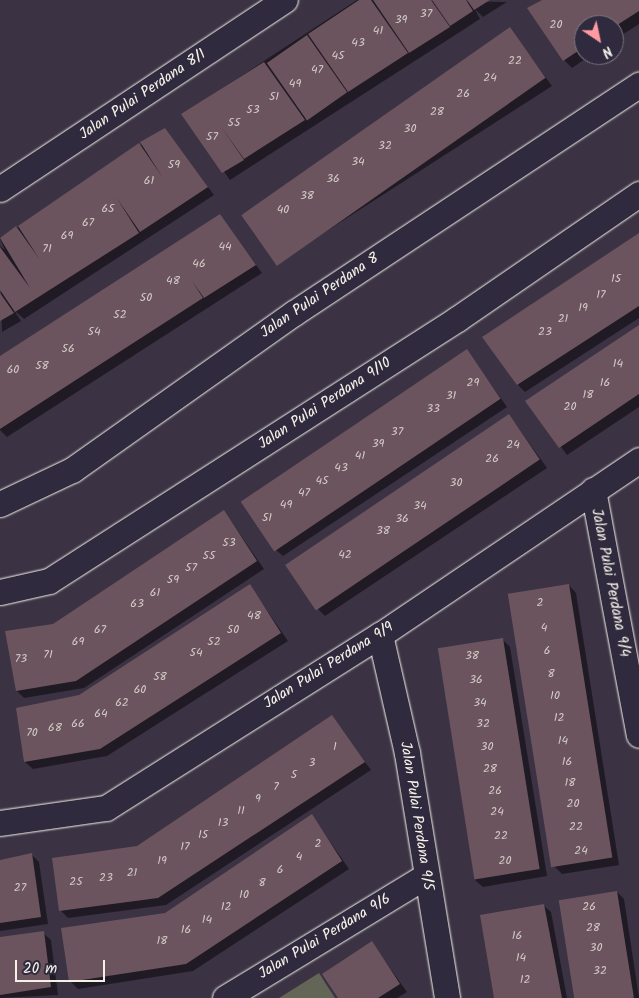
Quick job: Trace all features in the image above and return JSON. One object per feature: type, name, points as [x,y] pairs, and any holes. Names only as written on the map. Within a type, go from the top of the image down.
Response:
[{"type":"street","name":"Jalan Pulai Perdana 8/1","points":[[0,189],[284,0]]},
{"type":"street","name":"Jalan Pulai Perdana 8","points":[[0,504],[72,470],[294,312],[639,85]]},
{"type":"street","name":"Jalan Pulai Perdana 9/10","points":[[0,592],[49,581],[457,319],[639,194]]},
{"type":"street","name":"Jalan Pulai Perdana 9/9","points":[[0,823],[106,808],[380,635],[639,460]]},
{"type":"street","name":"Jalan Pulai Perdana 9/4","points":[[593,490],[639,735]]},
{"type":"street","name":"Jalan Pulai Perdana 9/5","points":[[380,635],[407,753],[447,998]]},
{"type":"street","name":"Jalan Pulai Perdana 9/6","points":[[225,998],[426,876]]},
{"type":"green space","points":[[319,973],[335,998],[279,998]]},
{"type":"building","points":[[359,0],[371,0],[408,53],[348,92],[308,34]]},
{"type":"building","points":[[373,0],[431,0],[450,27],[409,53]]},
{"type":"building","points":[[432,0],[466,0],[473,11],[450,26]]},
{"type":"building","points":[[467,0],[490,0],[474,10]]},
{"type":"building","points":[[542,0],[639,0],[639,11],[624,21],[624,15],[574,15],[574,54],[563,61],[527,8]]},
{"type":"building","points":[[510,27],[546,78],[277,266],[241,215]]},
{"type":"building","points":[[307,35],[347,92],[307,120],[267,63]]},
{"type":"building","points":[[264,62],[305,120],[244,159],[220,125],[244,160],[222,173],[181,114]]},
{"type":"building","points":[[165,128],[208,187],[140,232],[116,197],[139,233],[15,312],[0,290],[0,247],[30,288],[0,238],[16,226],[40,260],[18,226],[139,143],[163,178],[140,142]]},
{"type":"building","points":[[220,214],[256,265],[204,298],[192,281],[203,298],[0,429],[0,356]]},
{"type":"building","points":[[639,233],[639,306],[517,385],[482,337]]},
{"type":"building","points":[[0,293],[14,313],[0,321]]},
{"type":"building","points":[[639,325],[639,394],[559,448],[525,401]]},
{"type":"building","points":[[467,349],[501,399],[274,551],[241,502]]},
{"type":"building","points":[[509,414],[540,460],[316,611],[285,565]]},
{"type":"building","points":[[224,510],[257,561],[76,681],[16,691],[5,631],[53,624]]},
{"type":"building","points":[[250,584],[281,633],[100,749],[24,762],[16,708],[79,695]]},
{"type":"building","points":[[569,584],[612,858],[551,867],[508,594]]},
{"type":"building","points":[[503,638],[540,869],[474,879],[438,648]]},
{"type":"building","points":[[332,715],[365,762],[158,898],[59,911],[52,858],[137,846]]},
{"type":"building","points":[[312,814],[342,861],[186,964],[69,982],[61,928],[165,913]]},
{"type":"building","points":[[32,853],[41,917],[0,923],[0,860]]},
{"type":"building","points":[[617,891],[634,998],[574,998],[559,900]]},
{"type":"building","points":[[544,904],[562,998],[494,998],[480,915]]},
{"type":"building","points":[[44,931],[51,987],[0,995],[0,937]]},
{"type":"building","points":[[372,941],[400,984],[378,998],[338,998],[322,974]]}]
